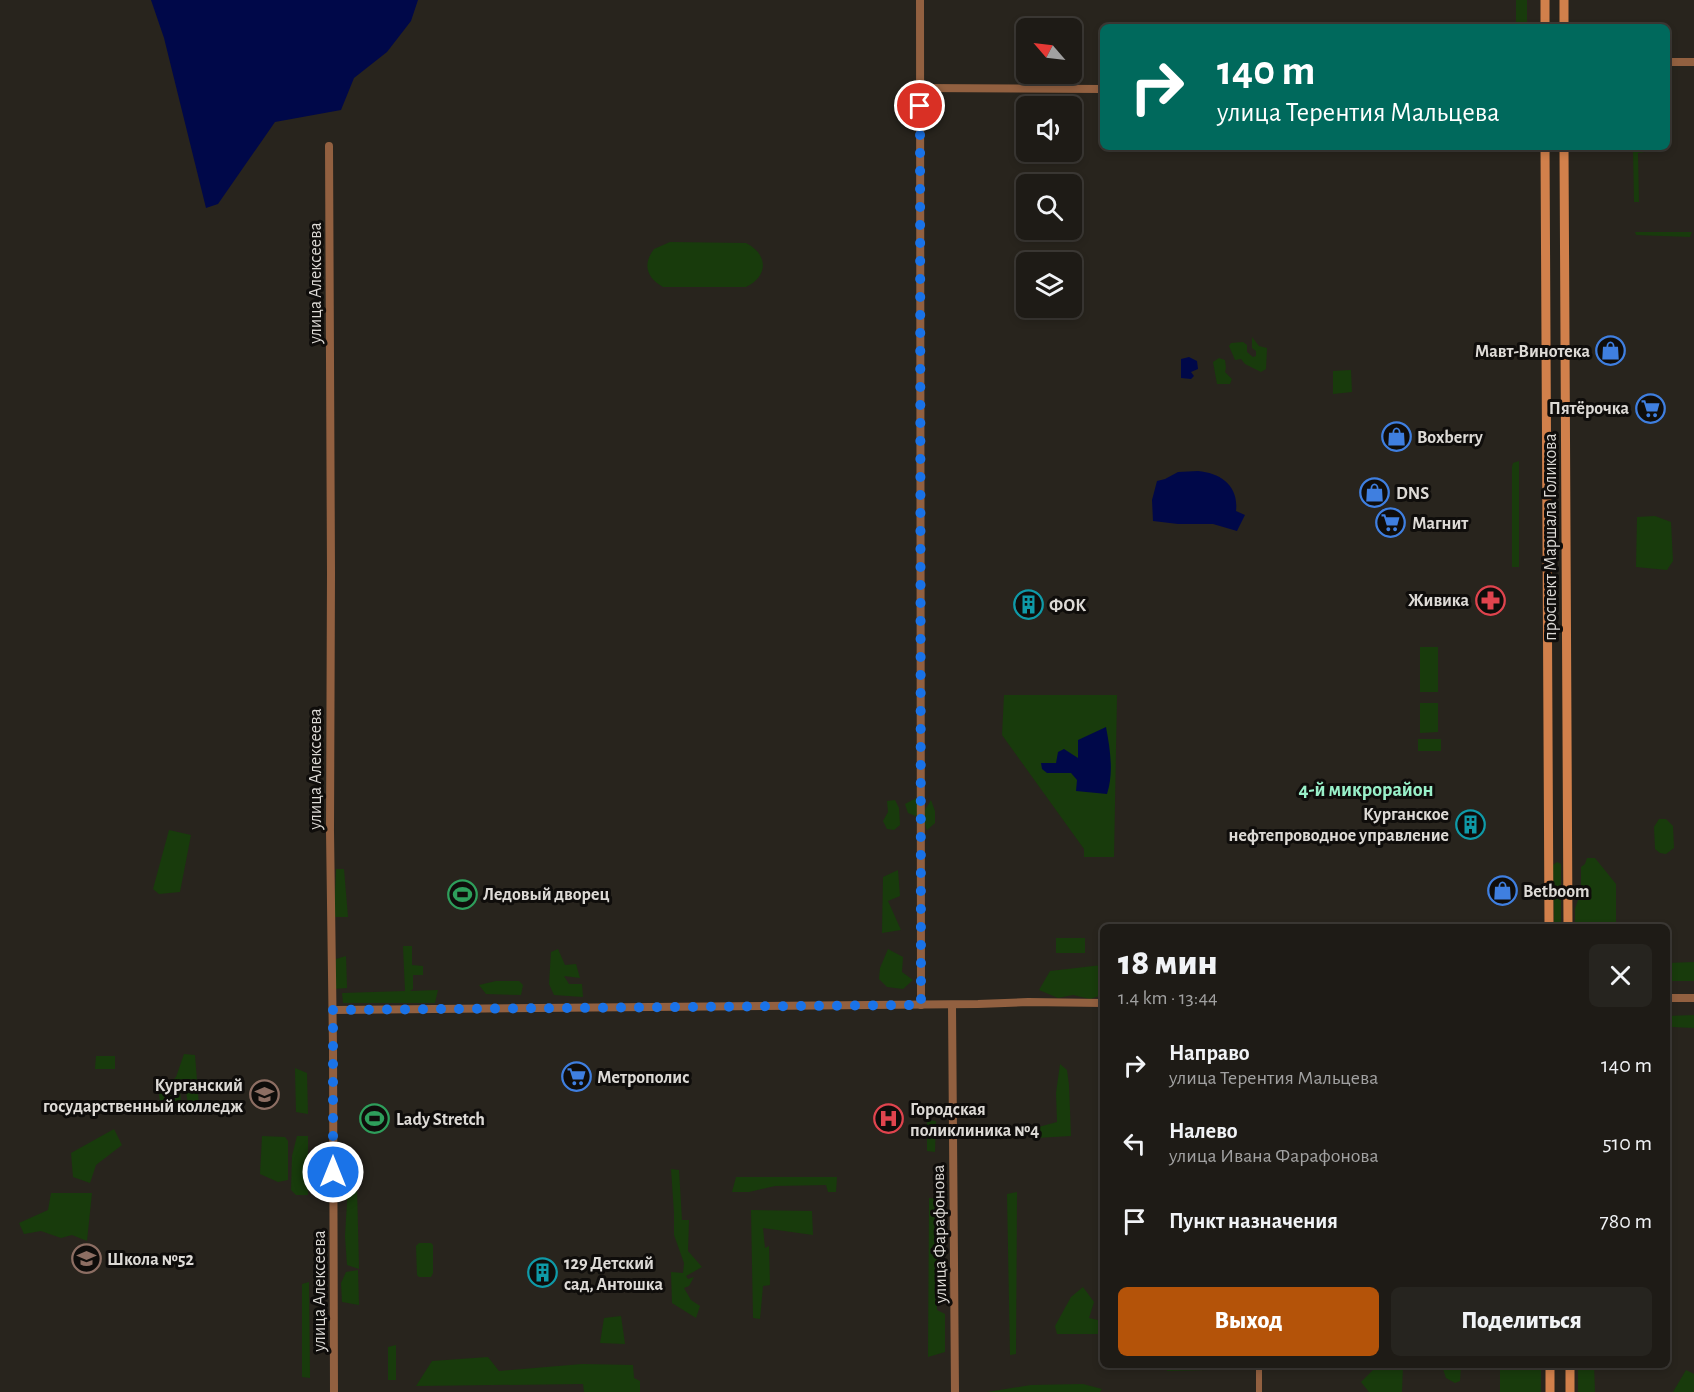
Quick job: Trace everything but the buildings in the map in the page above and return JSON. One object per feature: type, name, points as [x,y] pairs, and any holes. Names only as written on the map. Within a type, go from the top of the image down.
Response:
[{"type":"main road","points":[[1545,0],[1545,24]]},
{"type":"main road","points":[[1564,0],[1564,24]]},
{"type":"main road","name":"проспект Маршала Голикова","points":[[1545,150],[1548,924]]},
{"type":"main road","name":"проспект Маршала Голикова","points":[[1564,150],[1568,924]]},
{"type":"main road","points":[[1548,735],[1567,735]]},
{"type":"main road","points":[[1548,852],[1568,852]]},
{"type":"main road","points":[[1550,1368],[1550,1392]]},
{"type":"main road","points":[[1570,1368],[1570,1392]]},
{"type":"street","points":[[920,0],[921,1005]]},
{"type":"street","points":[[1670,62],[1694,62]]},
{"type":"street","points":[[921,88],[1100,89]]},
{"type":"street","name":"улица Алексеева","points":[[329,146],[334,1392]]},
{"type":"street","points":[[1670,998],[1694,998]]},
{"type":"street","points":[[333,1010],[1100,1003]]},
{"type":"street","name":"улица Фарафонова","points":[[952,1005],[956,1392]]},
{"type":"street","points":[[1258,1392],[1259,1368]]},
{"type":"green space","points":[[1516,0],[1527,0],[1527,24],[1516,24]]},
{"type":"green space","points":[[1633,150],[1652,150],[1638,153],[1639,202],[1634,202]]},
{"type":"green space","points":[[1635,232],[1692,232],[1690,237],[1636,235]]},
{"type":"green space","points":[[670,242],[746,243],[759,253],[763,265],[762,271],[754,282],[746,287],[663,287],[653,280],[647,266],[654,249]]},
{"type":"green space","points":[[1252,337],[1259,346],[1267,348],[1266,369],[1261,372],[1245,364],[1241,359],[1235,360],[1229,346],[1231,343],[1243,342],[1247,345],[1247,352],[1253,357],[1256,356],[1256,351],[1252,348]]},
{"type":"green space","points":[[1219,358],[1225,360],[1225,372],[1232,379],[1230,384],[1217,384],[1213,362]]},
{"type":"green space","points":[[1351,370],[1352,392],[1333,394],[1333,371]]},
{"type":"green space","points":[[1519,461],[1519,567],[1512,567],[1512,467],[1513,463]]},
{"type":"green space","points":[[1655,516],[1671,522],[1673,561],[1667,570],[1636,567],[1637,517]]},
{"type":"green space","points":[[1420,647],[1438,647],[1438,692],[1420,692]]},
{"type":"green space","points":[[1004,695],[1117,695],[1114,857],[1084,857],[1084,849],[1002,735]]},
{"type":"green space","points":[[1420,703],[1438,703],[1438,732],[1420,733]]},
{"type":"green space","points":[[1418,739],[1441,739],[1441,751],[1418,751]]},
{"type":"green space","points":[[920,796],[925,810],[931,800],[935,811],[935,823],[927,830],[923,819],[908,813],[905,804]]},
{"type":"green space","points":[[895,800],[899,808],[900,825],[894,830],[887,829],[883,821],[888,812],[887,801]]},
{"type":"green space","points":[[1659,819],[1666,819],[1673,826],[1674,848],[1666,854],[1655,849],[1654,827]]},
{"type":"green space","points":[[169,830],[191,835],[180,892],[159,894],[153,889]]},
{"type":"green space","points":[[1587,858],[1595,858],[1616,884],[1616,922],[1624,922],[1624,924],[1575,924],[1575,909],[1581,891],[1581,867]]},
{"type":"green space","points":[[1557,862],[1561,864],[1561,924],[1554,924],[1553,865]]},
{"type":"green space","points":[[336,869],[344,869],[348,917],[334,917]]},
{"type":"green space","points":[[898,870],[900,896],[888,901],[901,930],[882,933],[883,877]]},
{"type":"green space","points":[[1056,938],[1085,938],[1085,953],[1056,953]]},
{"type":"green space","points":[[403,946],[412,946],[412,965],[423,966],[423,975],[413,975],[413,989],[410,991],[438,990],[435,1003],[343,1003],[342,993],[405,991]]},
{"type":"green space","points":[[558,949],[565,965],[576,964],[580,978],[564,976],[569,984],[582,984],[583,997],[554,995],[549,984],[551,952]]},
{"type":"green space","points":[[888,949],[903,957],[902,972],[913,980],[903,989],[887,987],[879,979],[880,968]]},
{"type":"green space","points":[[346,956],[347,988],[334,989],[336,959]]},
{"type":"green space","points":[[1694,962],[1694,981],[1670,981],[1670,963]]},
{"type":"green space","points":[[1100,965],[1100,996],[1090,999],[1073,995],[1058,998],[1039,990],[1050,971]]},
{"type":"green space","points":[[496,981],[519,981],[523,985],[521,995],[486,994],[479,985]]},
{"type":"green space","points":[[1694,1015],[1694,1028],[1672,1027],[1670,1016]]},
{"type":"green space","points":[[184,1054],[195,1055],[199,1106],[188,1104],[184,1081],[179,1083],[182,1109],[161,1112],[159,1094],[176,1077]]},
{"type":"green space","points":[[96,1056],[115,1056],[115,1069],[95,1069]]},
{"type":"green space","points":[[1060,1064],[1067,1070],[1071,1136],[1036,1138],[1031,1129],[1057,1122],[1056,1093]]},
{"type":"green space","points":[[295,1068],[307,1073],[308,1114],[296,1112]]},
{"type":"green space","points":[[927,1120],[936,1121],[935,1152],[927,1151]]},
{"type":"green space","points":[[114,1129],[122,1145],[96,1165],[90,1183],[73,1177],[71,1153]]},
{"type":"green space","points":[[262,1136],[285,1137],[288,1141],[288,1180],[278,1182],[260,1174]]},
{"type":"green space","points":[[297,1136],[308,1136],[308,1195],[296,1195],[291,1190],[292,1156]]},
{"type":"green space","points":[[671,1169],[679,1170],[682,1220],[689,1220],[688,1251],[702,1267],[686,1276],[688,1279],[694,1277],[689,1286],[684,1288],[691,1300],[700,1306],[696,1318],[672,1303],[671,1272],[683,1273],[684,1263],[674,1235]]},
{"type":"green space","points":[[736,1177],[837,1177],[836,1192],[828,1192],[826,1185],[775,1186],[749,1192],[732,1192]]},
{"type":"green space","points":[[348,1186],[357,1187],[359,1269],[347,1265],[345,1236]]},
{"type":"green space","points":[[1017,1192],[1016,1354],[1010,1355],[1007,1194]]},
{"type":"green space","points":[[51,1193],[92,1193],[87,1241],[72,1235],[61,1238],[41,1231],[24,1234],[19,1223],[48,1210]]},
{"type":"green space","points":[[929,1198],[937,1199],[937,1310],[945,1314],[945,1352],[928,1357]]},
{"type":"green space","points":[[751,1210],[812,1211],[813,1235],[763,1228],[765,1248],[769,1246],[770,1285],[763,1286],[760,1319],[753,1318]]},
{"type":"green space","points":[[419,1243],[433,1245],[431,1277],[417,1275],[416,1246]]},
{"type":"green space","points":[[358,1270],[359,1305],[342,1302],[341,1283],[346,1272]]},
{"type":"green space","points":[[309,1282],[310,1378],[302,1377],[302,1284]]},
{"type":"green space","points":[[1083,1287],[1094,1302],[1089,1318],[1100,1321],[1100,1334],[1057,1334],[1055,1326],[1071,1297]]},
{"type":"green space","points":[[621,1316],[625,1344],[600,1343],[604,1318]]},
{"type":"green space","points":[[396,1345],[396,1380],[388,1380],[388,1347]]},
{"type":"green space","points":[[488,1357],[499,1371],[582,1364],[633,1365],[634,1378],[640,1381],[640,1392],[584,1392],[583,1384],[416,1386],[432,1361]]},
{"type":"green space","points":[[1166,1368],[1250,1368],[1250,1369],[1167,1371]]},
{"type":"green space","points":[[1375,1368],[1403,1368],[1402,1392],[1369,1392],[1361,1382]]},
{"type":"green space","points":[[1461,1368],[1460,1381],[1455,1383],[1446,1378],[1443,1369]]},
{"type":"green space","points":[[1500,1368],[1541,1368],[1541,1392],[1500,1392]]},
{"type":"green space","points":[[1578,1368],[1594,1368],[1595,1392],[1578,1392]]},
{"type":"green space","points":[[1686,1370],[1694,1374],[1694,1392],[1673,1392]]},
{"type":"green space","points":[[1083,1384],[1102,1389],[1100,1392],[987,1392],[1031,1385]]},
{"type":"shaded area","points":[[151,0],[418,0],[411,21],[387,52],[354,78],[341,110],[275,122],[218,204],[206,208],[164,38]]},
{"type":"shaded area","points":[[1189,357],[1197,361],[1198,369],[1191,372],[1194,376],[1191,379],[1181,378],[1181,359]]},
{"type":"shaded area","points":[[1198,471],[1221,478],[1227,482],[1235,494],[1236,511],[1245,515],[1237,531],[1213,524],[1153,521],[1152,500],[1157,481],[1178,472]]},
{"type":"shaded area","points":[[1106,727],[1111,769],[1107,794],[1076,791],[1077,780],[1071,773],[1047,773],[1042,769],[1041,763],[1056,763],[1058,752],[1064,749],[1078,758],[1078,740]]},
{"type":"place","name":"Мавт-Винотека","points":[[1611,351]]},
{"type":"place","name":"Пятёрочка","points":[[1650,408]]},
{"type":"place","name":"Boxberry","points":[[1396,437]]},
{"type":"place","name":"DNS","points":[[1375,493]]},
{"type":"place","name":"Магнит","points":[[1391,523]]},
{"type":"place","name":"Живика","points":[[1490,600]]},
{"type":"place","name":"ФОК","points":[[1028,605]]},
{"type":"place","name":"Курганское нефтепроводное управление","points":[[1470,824]]},
{"type":"place","name":"Betboom","points":[[1502,891]]},
{"type":"place","name":"Ледовый дворец","points":[[462,894]]},
{"type":"place","name":"Метрополис","points":[[576,1077]]},
{"type":"place","name":"Курганский государственный колледж","points":[[264,1095]]},
{"type":"place","name":"Lady Stretch","points":[[375,1119]]},
{"type":"place","name":"Городская поликлиника №4","points":[[889,1119]]},
{"type":"place","name":"Школа №52","points":[[86,1259]]},
{"type":"place","name":"129 Детский сад, Антошка","points":[[543,1273]]},
{"type":"district","name":"4-й микрорайон","points":[[1366,789]]},
{"type":"route","points":[[333,1172],[333,1010],[921,1005],[920,106]]}]
